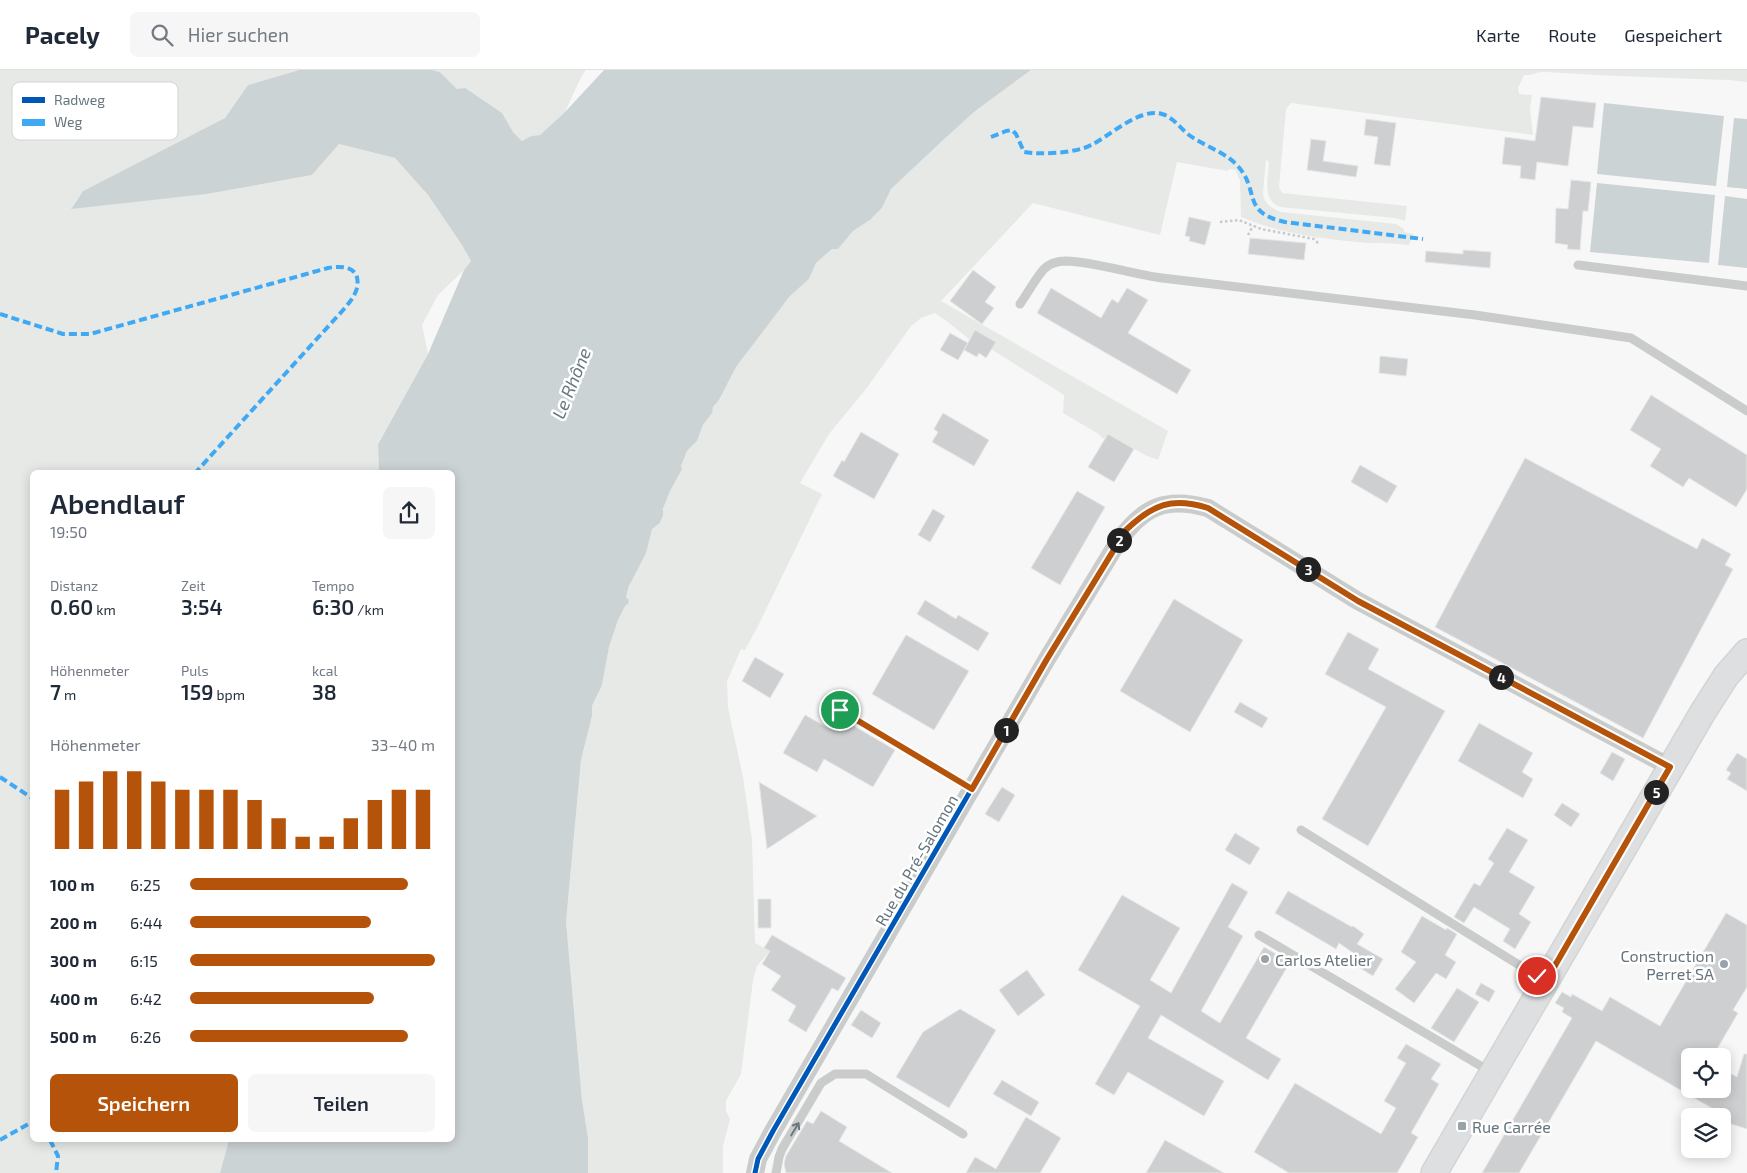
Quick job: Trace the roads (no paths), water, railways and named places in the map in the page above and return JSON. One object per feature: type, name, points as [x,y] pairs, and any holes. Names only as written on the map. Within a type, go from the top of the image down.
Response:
[{"type":"main road","points":[[1434,1173],[1707,705],[1726,676],[1747,652]]},
{"type":"street","name":"Rue du Pré-Salomon","points":[[755,1173],[758,1159],[773,1131],[1056,644],[1126,530],[1142,515],[1152,509],[1180,502],[1208,508],[1358,601],[1670,767]]},
{"type":"lane","points":[[1020,304],[1045,269],[1052,264],[1065,261],[1085,263],[1145,276],[1475,315],[1631,338],[1747,411]]},
{"type":"lane","points":[[1578,265],[1747,286]]},
{"type":"lane","points":[[840,710],[972,789]]},
{"type":"lane","points":[[1301,830],[1546,981]]},
{"type":"lane","points":[[1259,934],[1492,1073]]},
{"type":"lane","points":[[776,1173],[782,1149],[821,1083],[835,1074],[866,1074],[963,1134]]},
{"type":"water","name":"Le Rhône","points":[[299,70],[432,70],[440,72],[457,89],[465,88],[502,113],[513,132],[522,141],[531,136],[540,135],[565,112],[604,70],[1031,70],[974,112],[940,143],[891,189],[882,208],[870,220],[853,231],[838,249],[832,249],[816,263],[809,279],[790,296],[736,367],[719,400],[713,407],[712,413],[703,425],[697,441],[687,451],[681,466],[682,469],[663,509],[660,523],[652,529],[646,553],[629,586],[626,597],[629,600],[628,604],[618,620],[609,647],[602,685],[592,706],[592,716],[581,760],[566,922],[582,1100],[588,1138],[588,1173],[220,1173],[228,1142],[455,1142],[455,470],[379,470],[378,444],[428,354],[464,270],[471,261],[428,195],[395,158],[339,144],[312,175],[207,194],[71,209],[83,191],[225,118],[248,85]]},
{"type":"water","points":[[1604,103],[1724,116],[1716,186],[1597,174]]},
{"type":"water","points":[[1734,118],[1747,119],[1747,189],[1727,187]]},
{"type":"water","points":[[1597,183],[1715,195],[1709,263],[1590,252]]},
{"type":"water","points":[[1725,196],[1747,199],[1747,268],[1718,265]]},
{"type":"place","name":"Carlos Atelier","points":[[1265,959]]},
{"type":"place","name":"Construction Perret SA","points":[[1724,964]]},
{"type":"place","name":"Rue Carrée","points":[[1462,1126]]}]
